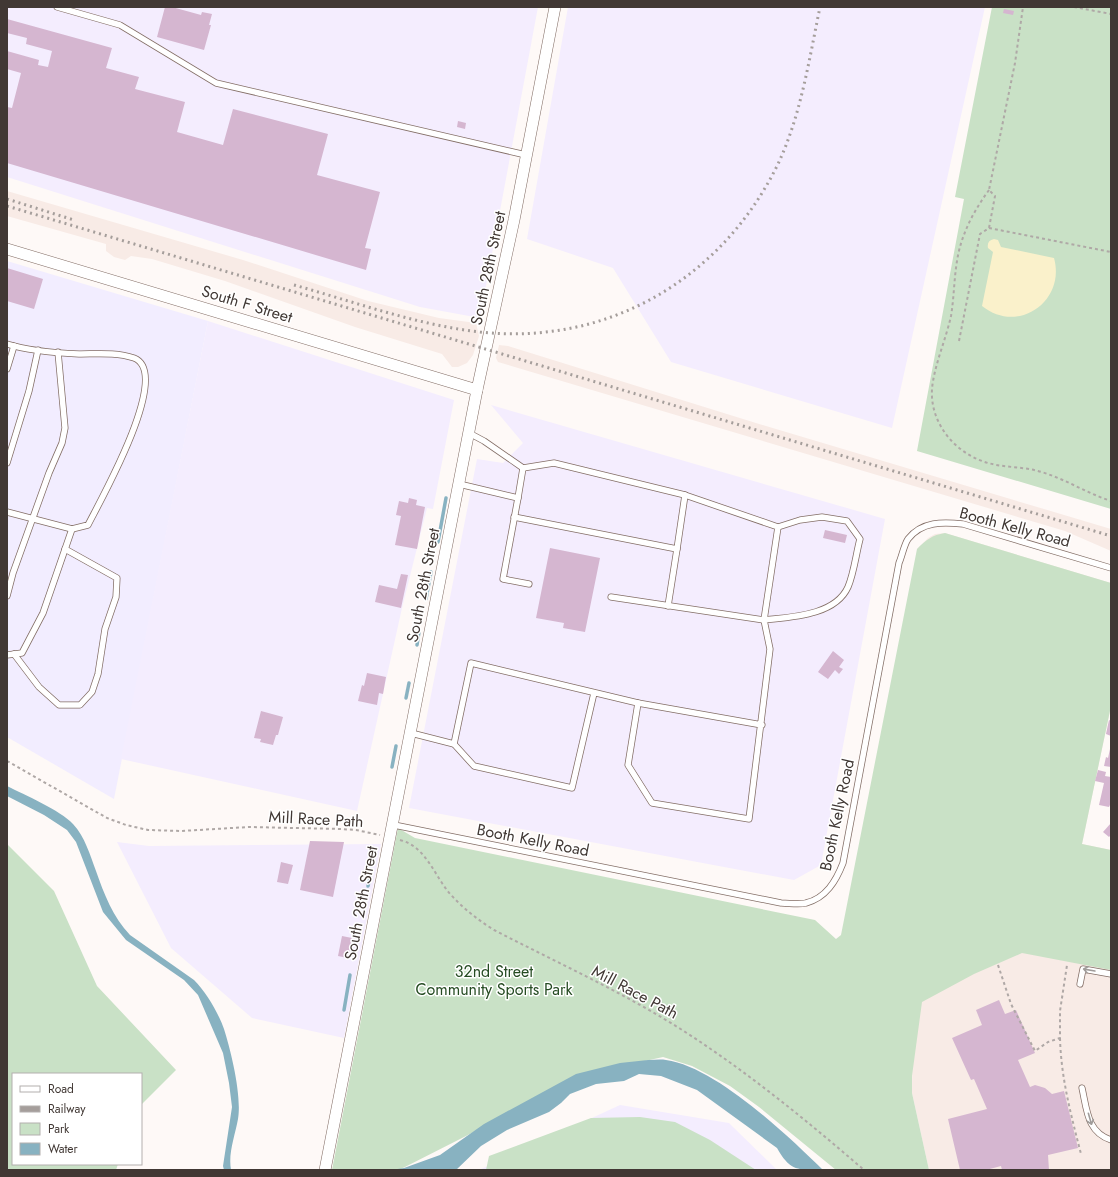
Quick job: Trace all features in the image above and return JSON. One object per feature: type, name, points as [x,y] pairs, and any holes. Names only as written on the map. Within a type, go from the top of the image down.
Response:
[{"type":"street","name":"South 28th Street","points":[[325,1170],[390,838],[394,825],[477,390],[492,326],[555,7]]},
{"type":"street","name":"South F Street","points":[[7,249],[477,390]]},
{"type":"lane","points":[[57,7],[120,25],[216,83],[526,155]]},
{"type":"lane","points":[[7,344],[38,350],[80,354],[100,352],[135,359],[145,370],[145,383],[140,412],[129,444],[88,525],[72,529],[7,512]]},
{"type":"lane","points":[[7,369],[14,346]]},
{"type":"lane","points":[[7,463],[30,391],[38,350]]},
{"type":"lane","points":[[7,596],[13,573],[49,473],[62,443],[65,428],[58,352]]},
{"type":"lane","points":[[469,434],[484,441],[523,468],[554,463],[685,495],[778,527],[800,520],[822,517],[847,521],[860,539],[848,588],[834,603],[808,615],[764,620],[611,597]]},
{"type":"lane","points":[[523,468],[503,579],[529,584]]},
{"type":"lane","points":[[460,484],[518,498]]},
{"type":"lane","points":[[668,606],[685,495]]},
{"type":"lane","points":[[514,517],[677,549]]},
{"type":"lane","name":"Booth Kelly Road","points":[[394,825],[781,902],[806,904],[823,895],[836,880],[843,863],[899,563],[908,539],[924,526],[942,522],[963,524],[1111,568]]},
{"type":"lane","points":[[638,702],[628,765],[652,803],[749,819],[762,725],[770,649],[764,620],[778,527]]},
{"type":"lane","points":[[7,655],[22,653],[43,613],[72,529]]},
{"type":"lane","points":[[14,654],[39,687],[59,705],[80,705],[92,692],[98,674],[105,630],[116,597],[117,578],[65,549]]},
{"type":"lane","points":[[454,744],[471,663],[594,693],[762,725]]},
{"type":"lane","points":[[411,733],[454,744],[474,766],[572,788],[594,693]]},
{"type":"lane","points":[[1080,984],[1083,969],[1111,974]]},
{"type":"lane","points":[[1082,1088],[1095,1132],[1101,1137],[1111,1140]]},
{"type":"path","points":[[1023,7],[1016,63],[989,190],[974,212],[960,248],[952,311],[933,383],[932,398],[935,414],[942,430],[948,438],[963,451],[976,459],[990,464],[1044,472],[1111,501]]},
{"type":"path","points":[[1074,7],[1111,14]]},
{"type":"path","points":[[989,190],[995,196],[989,228]]},
{"type":"path","points":[[959,341],[980,234],[989,228],[1111,252]]},
{"type":"path","name":"Mill Race Path","points":[[7,761],[106,818],[126,825],[148,830],[181,831],[249,827],[341,829],[356,830],[407,843],[418,849],[450,893],[472,916],[494,930],[637,1003],[678,1028],[745,1073],[864,1170]]},
{"type":"path","points":[[998,965],[1011,1004],[1035,1051],[1048,1042],[1060,1038]]},
{"type":"path","points":[[1067,966],[1063,989],[1060,1038],[1061,1064],[1065,1091],[1081,1154]]},
{"type":"shaded area","points":[[7,7],[538,7],[480,318],[420,307],[7,177]]},
{"type":"shaded area","points":[[568,7],[985,7],[892,428],[671,362],[613,268],[527,239]]},
{"type":"shaded area","points":[[7,191],[243,260],[368,301],[439,318],[476,323],[479,336],[473,355],[467,363],[458,367],[452,367],[442,354],[355,327],[225,281],[152,259],[131,256],[125,260],[114,257],[106,251],[106,244],[7,216]]},
{"type":"shaded area","points":[[7,261],[208,321],[114,799],[7,737]]},
{"type":"shaded area","points":[[208,321],[454,400],[433,509],[427,508],[402,608],[357,811],[121,759]]},
{"type":"shaded area","points":[[499,345],[508,346],[766,426],[1111,529],[1111,551],[1065,531],[498,362],[496,358]]},
{"type":"shaded area","points":[[491,405],[885,519],[821,865],[794,880],[409,808],[477,459],[503,463],[523,443]]},
{"type":"shaded area","points":[[945,533],[1111,583],[1111,706],[1082,844],[1111,850],[1111,1170],[929,1170],[912,1093],[917,549],[928,538],[935,534]]},
{"type":"shaded area","points":[[117,842],[149,846],[381,844],[344,1038],[252,1018],[171,948]]},
{"type":"shaded area","points":[[620,1105],[729,1123],[777,1170],[479,1170]]},
{"type":"green space","points":[[992,7],[1111,7],[1111,509],[917,451],[964,199],[955,197]]},
{"type":"green space","name":"32nd Street Community Sports Park","points":[[945,533],[1111,583],[1111,706],[1082,844],[1111,850],[1111,970],[1022,953],[974,974],[922,1002],[912,1076],[912,1093],[929,1170],[836,1170],[759,1107],[730,1086],[692,1066],[663,1057],[577,1076],[466,1136],[399,1170],[332,1170],[398,828],[415,838],[815,920],[836,939],[841,935],[917,549],[930,538]]},
{"type":"green space","points":[[7,844],[54,891],[97,986],[176,1070],[142,1104],[142,1073],[12,1073],[12,1165],[118,1165],[116,1170],[7,1170]]},
{"type":"green space","points":[[640,1117],[675,1122],[710,1140],[756,1170],[486,1170],[489,1156],[591,1118]]},
{"type":"sand","points":[[994,239],[998,240],[1001,247],[1054,258],[1056,274],[1053,288],[1046,300],[1036,309],[1024,315],[1010,317],[996,314],[982,306],[993,252],[988,248],[988,245],[990,241]]},
{"type":"water","points":[[7,786],[60,813],[73,824],[87,846],[102,888],[124,928],[130,935],[194,980],[203,990],[211,1003],[224,1029],[233,1061],[237,1086],[239,1109],[230,1157],[231,1170],[224,1170],[223,1166],[232,1107],[229,1083],[223,1053],[198,995],[184,980],[126,940],[103,912],[76,842],[67,830],[44,815],[7,796]]},
{"type":"water","points":[[666,1060],[686,1065],[707,1075],[750,1104],[823,1170],[800,1169],[790,1165],[777,1148],[697,1090],[661,1076],[639,1074],[624,1081],[596,1084],[570,1094],[549,1112],[507,1130],[481,1146],[456,1170],[391,1170],[404,1168],[440,1155],[484,1124],[576,1074],[620,1063]]},
{"type":"building","points":[[165,7],[172,7],[201,15],[202,12],[212,14],[209,25],[211,25],[204,50],[157,37]]},
{"type":"building","points":[[1004,9],[1014,11],[1013,15],[1003,13]]},
{"type":"building","points":[[7,19],[112,48],[106,68],[139,77],[135,89],[185,102],[177,132],[223,145],[233,109],[328,134],[317,175],[380,192],[365,248],[371,249],[366,270],[7,163],[7,107],[12,108],[21,73],[7,69],[7,51],[39,60],[38,65],[48,67],[52,51],[26,44],[27,38],[7,33]]},
{"type":"building","points":[[458,121],[466,123],[465,129],[457,127]]},
{"type":"building","points":[[7,268],[43,279],[34,309],[7,301]]},
{"type":"building","points":[[409,498],[417,500],[416,505],[425,507],[417,549],[395,545],[401,516],[396,515],[399,501],[408,503]]},
{"type":"building","points":[[825,530],[847,535],[845,543],[823,538]]},
{"type":"building","points":[[550,548],[600,558],[585,632],[563,628],[564,623],[536,618]]},
{"type":"building","points":[[401,574],[408,575],[401,608],[375,602],[379,585],[397,589]]},
{"type":"building","points":[[833,651],[844,660],[839,667],[843,669],[839,674],[835,670],[828,679],[818,672]]},
{"type":"building","points":[[367,673],[386,677],[383,694],[379,693],[377,705],[358,701]]},
{"type":"building","points":[[261,711],[283,717],[278,735],[276,735],[273,745],[260,742],[261,739],[254,738]]},
{"type":"building","points":[[1109,720],[1111,721],[1111,736],[1106,734]]},
{"type":"building","points":[[1110,749],[1111,767],[1104,766],[1106,757],[1108,758]]},
{"type":"building","points":[[1098,770],[1106,772],[1105,776],[1111,777],[1111,803],[1109,807],[1099,805],[1104,783],[1095,781]]},
{"type":"building","points":[[1111,823],[1111,835],[1109,837],[1103,832]]},
{"type":"building","points":[[310,841],[344,842],[333,897],[300,890]]},
{"type":"building","points":[[281,862],[293,865],[288,884],[277,882]]},
{"type":"building","points":[[342,936],[352,938],[348,958],[338,956]]},
{"type":"building","points":[[999,1000],[1005,1014],[1016,1010],[1035,1053],[1018,1060],[1030,1087],[1035,1085],[1045,1088],[1052,1094],[1064,1091],[1078,1148],[1048,1155],[1049,1170],[1002,1170],[1001,1166],[986,1170],[960,1170],[948,1119],[987,1109],[974,1079],[971,1080],[952,1038],[982,1025],[976,1010]]},
{"type":"waterway","points":[[438,542],[446,498]]},
{"type":"waterway","points":[[426,599],[431,572]]},
{"type":"waterway","points":[[417,645],[419,632]]},
{"type":"waterway","points":[[406,698],[409,683]]},
{"type":"waterway","points":[[392,767],[396,746]]},
{"type":"waterway","points":[[368,886],[371,872]]},
{"type":"waterway","points":[[344,1010],[350,975]]},
{"type":"railway","points":[[294,285],[410,319],[456,329],[480,332],[527,334],[573,328],[616,315],[656,296],[693,271],[726,241],[754,205],[778,164],[793,126],[808,67],[820,7]]},
{"type":"railway","points":[[7,199],[74,220]]},
{"type":"railway","points":[[7,206],[1111,536]]}]
